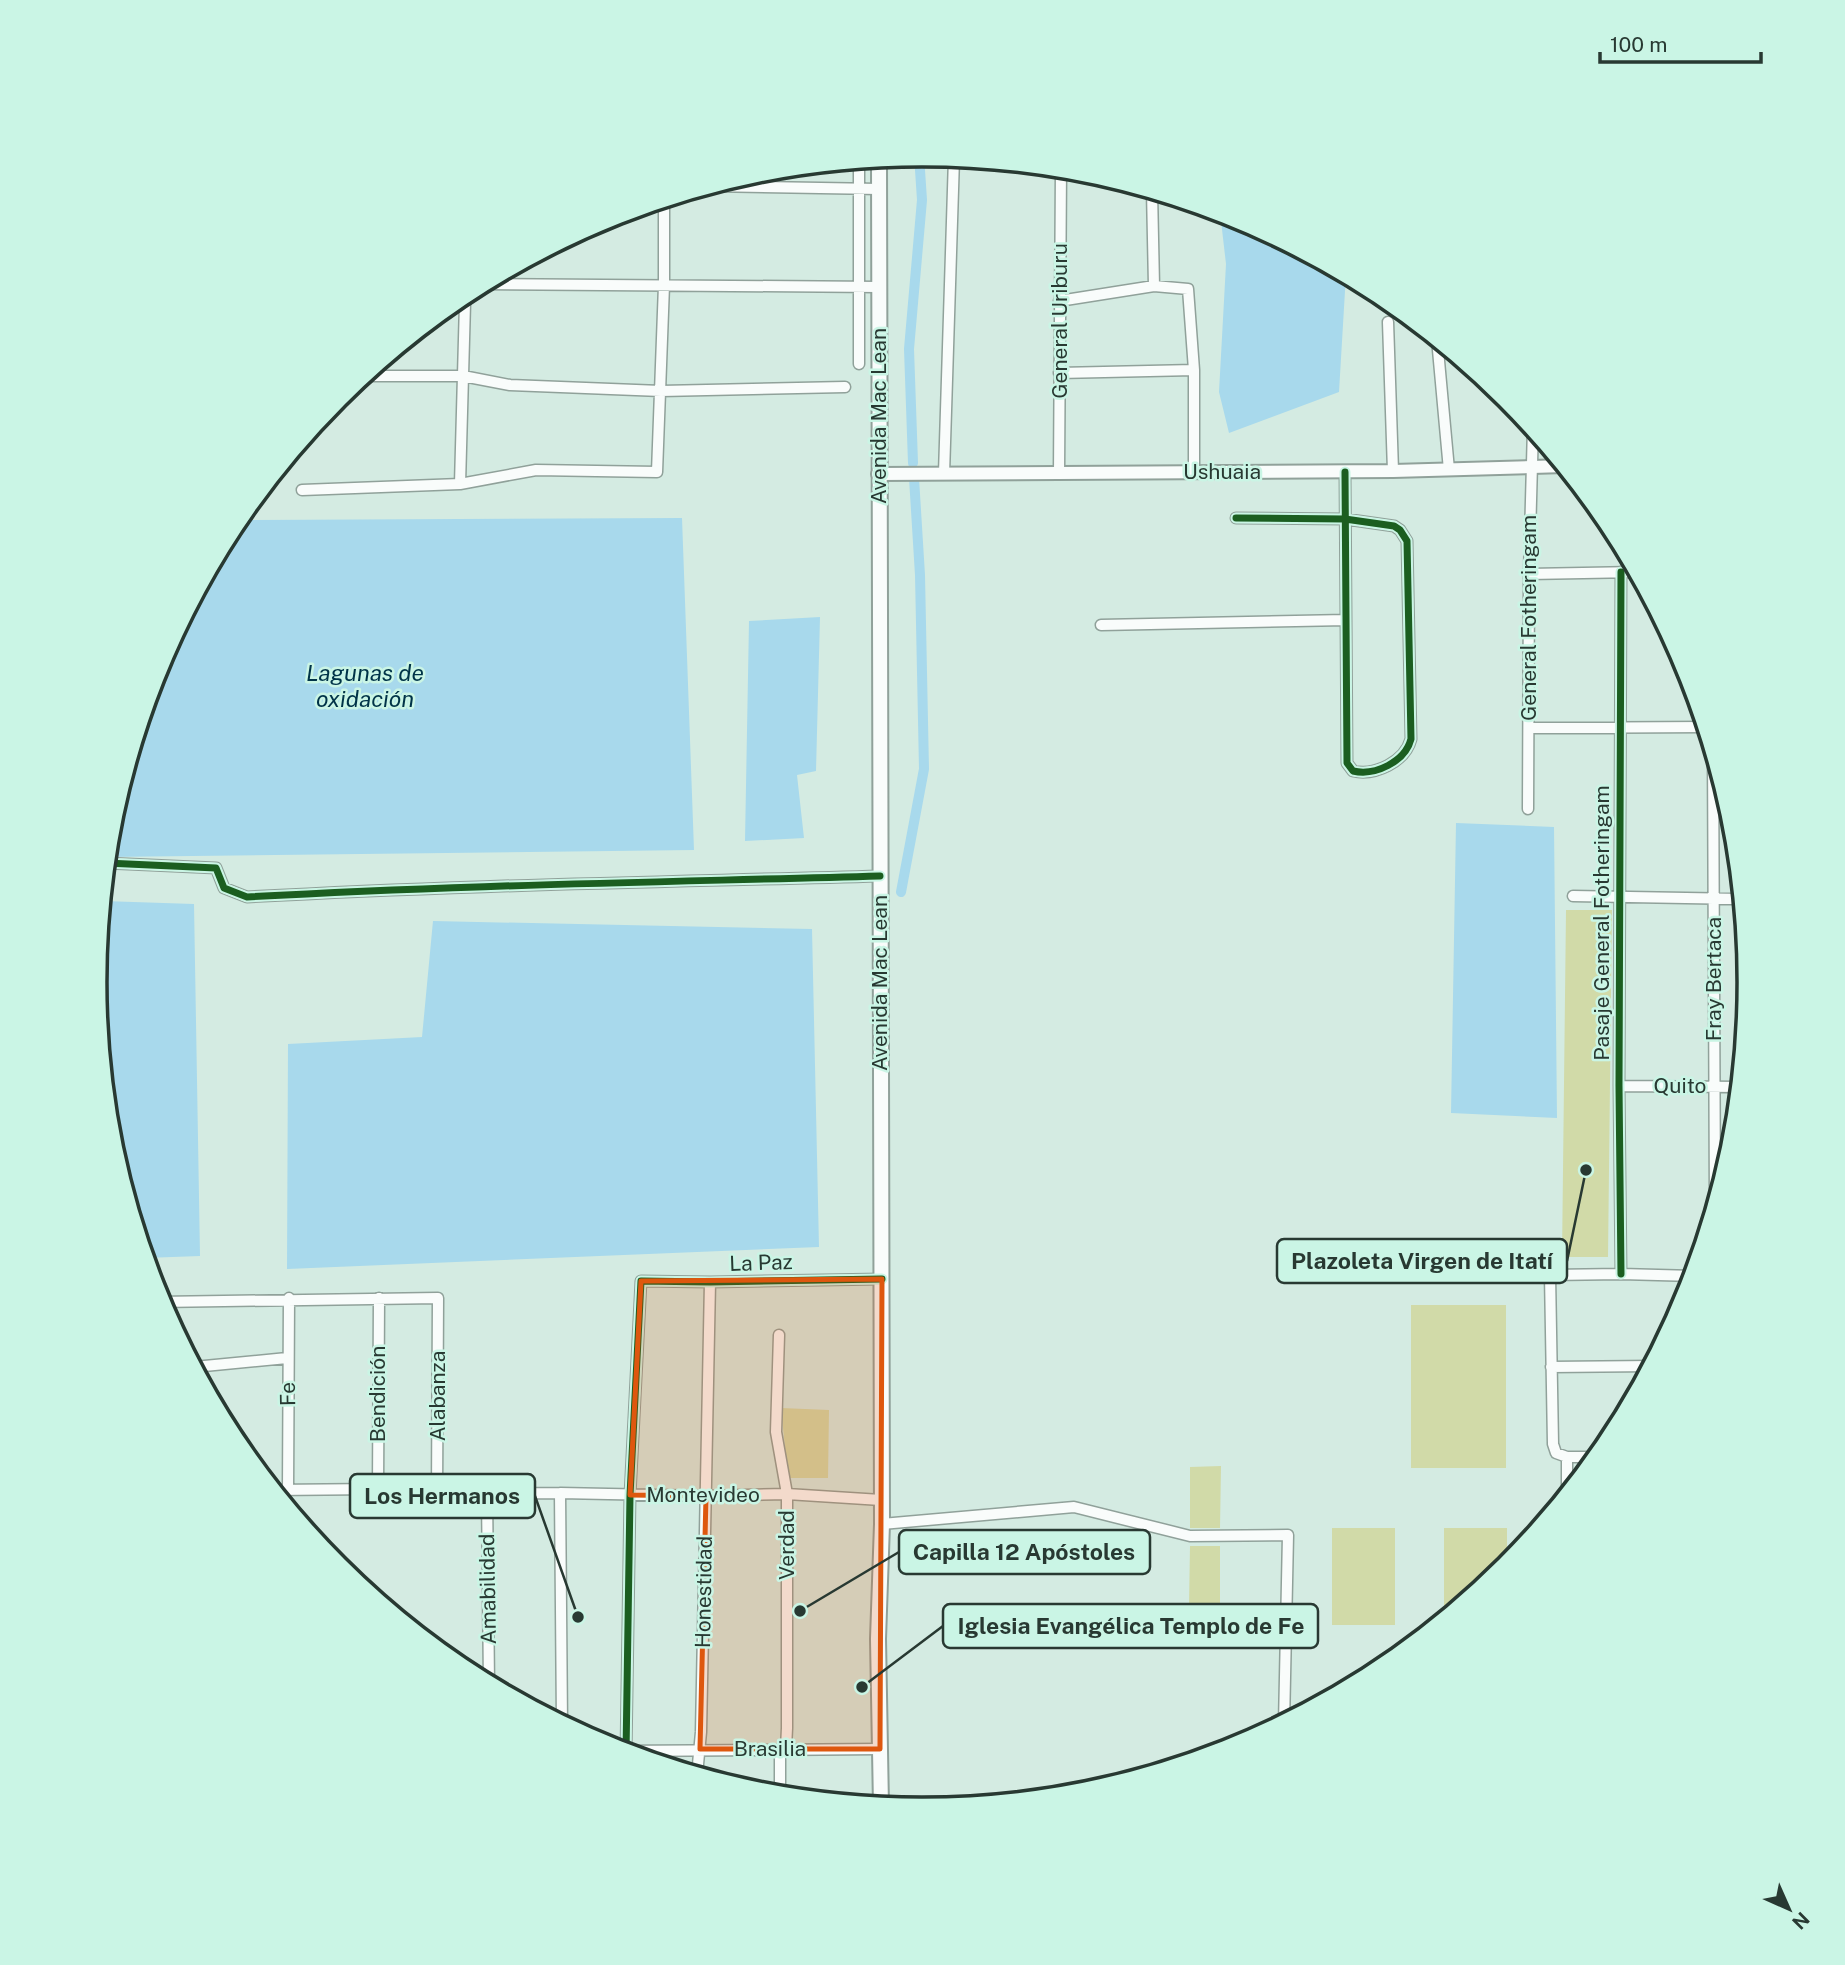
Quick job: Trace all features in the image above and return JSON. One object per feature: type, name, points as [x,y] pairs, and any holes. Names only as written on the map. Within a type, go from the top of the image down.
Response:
[{"type":"main road","name":"Avenida Mac Lean","points":[[879,168],[882,1524],[878,1639],[881,1797]]},
{"type":"street","points":[[944,474],[954,168]]},
{"type":"street","points":[[859,169],[859,364]]},
{"type":"street","name":"General Uriburu","points":[[1059,474],[1061,179]]},
{"type":"street","points":[[745,186],[879,188]]},
{"type":"street","points":[[1153,201],[1154,286]]},
{"type":"street","points":[[302,490],[460,484],[536,470],[657,472],[664,209]]},
{"type":"street","points":[[502,284],[879,287]]},
{"type":"street","points":[[1059,301],[1154,286],[1188,289],[1194,370],[1194,471]]},
{"type":"street","points":[[460,484],[466,306]]},
{"type":"street","points":[[1388,322],[1393,471]]},
{"type":"street","points":[[1438,351],[1449,470]]},
{"type":"street","points":[[1059,373],[1194,370]]},
{"type":"street","points":[[378,376],[463,376],[510,385],[660,391],[845,387]]},
{"type":"street","name":"General Fotheringam","points":[[1528,809],[1532,441]]},
{"type":"street","name":"Ushuaia","points":[[878,474],[1345,472],[1554,466]]},
{"type":"street","points":[[1236,518],[1345,519],[1394,526],[1400,530],[1407,541],[1411,739],[1404,755],[1394,763],[1362,773],[1353,771],[1346,763],[1346,620],[1345,519],[1345,472]]},
{"type":"street","name":"Pasaje General Fotheringam","points":[[1621,572],[1621,1274]]},
{"type":"street","points":[[1529,573],[1627,572]]},
{"type":"street","points":[[1101,625],[1346,620]]},
{"type":"street","points":[[1529,728],[1697,727]]},
{"type":"street","name":"Fray Bertaca","points":[[1713,784],[1715,1174]]},
{"type":"street","points":[[116,863],[216,868],[225,888],[247,897],[404,888],[880,876]]},
{"type":"street","points":[[1573,896],[1734,899]]},
{"type":"street","name":"Quito","points":[[1619,1086],[1731,1087]]},
{"type":"street","points":[[1565,1485],[1561,1455],[1553,1444],[1550,1275],[1683,1276]]},
{"type":"street","name":"La Paz","points":[[631,1495],[641,1281],[882,1279]]},
{"type":"street","name":"Honestidad","points":[[698,1766],[710,1282]]},
{"type":"street","name":"Fe","points":[[288,1490],[289,1298]]},
{"type":"street","points":[[172,1302],[379,1298]]},
{"type":"street","name":"Alabanza","points":[[379,1298],[438,1298],[437,1494]]},
{"type":"street","name":"Bendición","points":[[378,1489],[379,1298]]},
{"type":"street","name":"Verdad","points":[[779,1335],[776,1432],[787,1494],[786,1748],[780,1753],[780,1786]]},
{"type":"street","points":[[203,1366],[287,1357]]},
{"type":"street","points":[[1551,1367],[1642,1366]]},
{"type":"street","points":[[1561,1455],[1586,1456]]},
{"type":"street","name":"Montevideo","points":[[284,1490],[378,1489],[437,1494],[787,1494],[881,1500]]},
{"type":"street","name":"Amabilidad","points":[[487,1493],[489,1673]]},
{"type":"street","points":[[561,1493],[562,1714]]},
{"type":"street","points":[[624,1741],[631,1495]]},
{"type":"street","points":[[882,1524],[1074,1507],[1190,1536],[1288,1535],[1284,1713]]},
{"type":"street","name":"Brasilia","points":[[649,1751],[880,1749]]},
{"type":"highlighted area","points":[[882,1279],[880,1749],[700,1749],[706,1496],[630,1495],[641,1281]]},
{"type":"green space","points":[[1566,910],[1612,910],[1608,1257],[1562,1257]]},
{"type":"green space","points":[[1411,1305],[1506,1305],[1506,1468],[1411,1468]]},
{"type":"green space","points":[[781,1408],[829,1410],[828,1478],[788,1478]]},
{"type":"green space","points":[[1221,1466],[1220,1528],[1190,1528],[1190,1467]]},
{"type":"green space","points":[[1332,1528],[1395,1528],[1395,1625],[1332,1625]]},
{"type":"green space","points":[[1444,1528],[1507,1528],[1507,1551],[1444,1609]]},
{"type":"green space","points":[[1190,1546],[1220,1546],[1220,1607],[1189,1607]]},
{"type":"water","points":[[1221,224],[1283,251],[1345,285],[1339,392],[1229,433],[1219,392],[1226,264]]},
{"type":"water","name":"Lagunas de oxidación","points":[[682,518],[694,850],[117,857],[135,771],[169,670],[216,575],[251,520]]},
{"type":"water","points":[[820,617],[816,771],[797,775],[804,838],[745,841],[749,621]]},
{"type":"water","points":[[1456,823],[1554,827],[1557,1118],[1451,1113]]},
{"type":"water","points":[[111,901],[194,904],[200,1256],[155,1258],[135,1194],[122,1142],[108,1036],[108,929]]},
{"type":"water","points":[[433,921],[812,929],[819,1247],[287,1269],[288,1044],[422,1037]]},
{"type":"waterway","points":[[913,463],[909,349],[922,200],[920,167]]},
{"type":"waterway","points":[[901,892],[924,769],[920,575],[914,478]]},
{"type":"cycle path","points":[[1236,518],[1345,519],[1394,526],[1407,541],[1411,739],[1396,761],[1379,769],[1353,771],[1347,763],[1346,690],[1346,545],[1345,508],[1345,472]]},
{"type":"cycle path","points":[[1621,572],[1621,1274]]},
{"type":"cycle path","points":[[116,863],[216,868],[224,888],[247,897],[484,887],[880,876]]},
{"type":"cycle path","points":[[626,1742],[630,1495],[641,1281],[882,1279]]},
{"type":"place","name":"Plazoleta Virgen de Itatí","points":[[1586,1170]]},
{"type":"place","name":"Capilla 12 Apóstoles","points":[[800,1611]]},
{"type":"place","name":"Los Hermanos","points":[[578,1617]]},
{"type":"place","name":"Iglesia Evangélica Templo de Fe","points":[[862,1687]]}]
